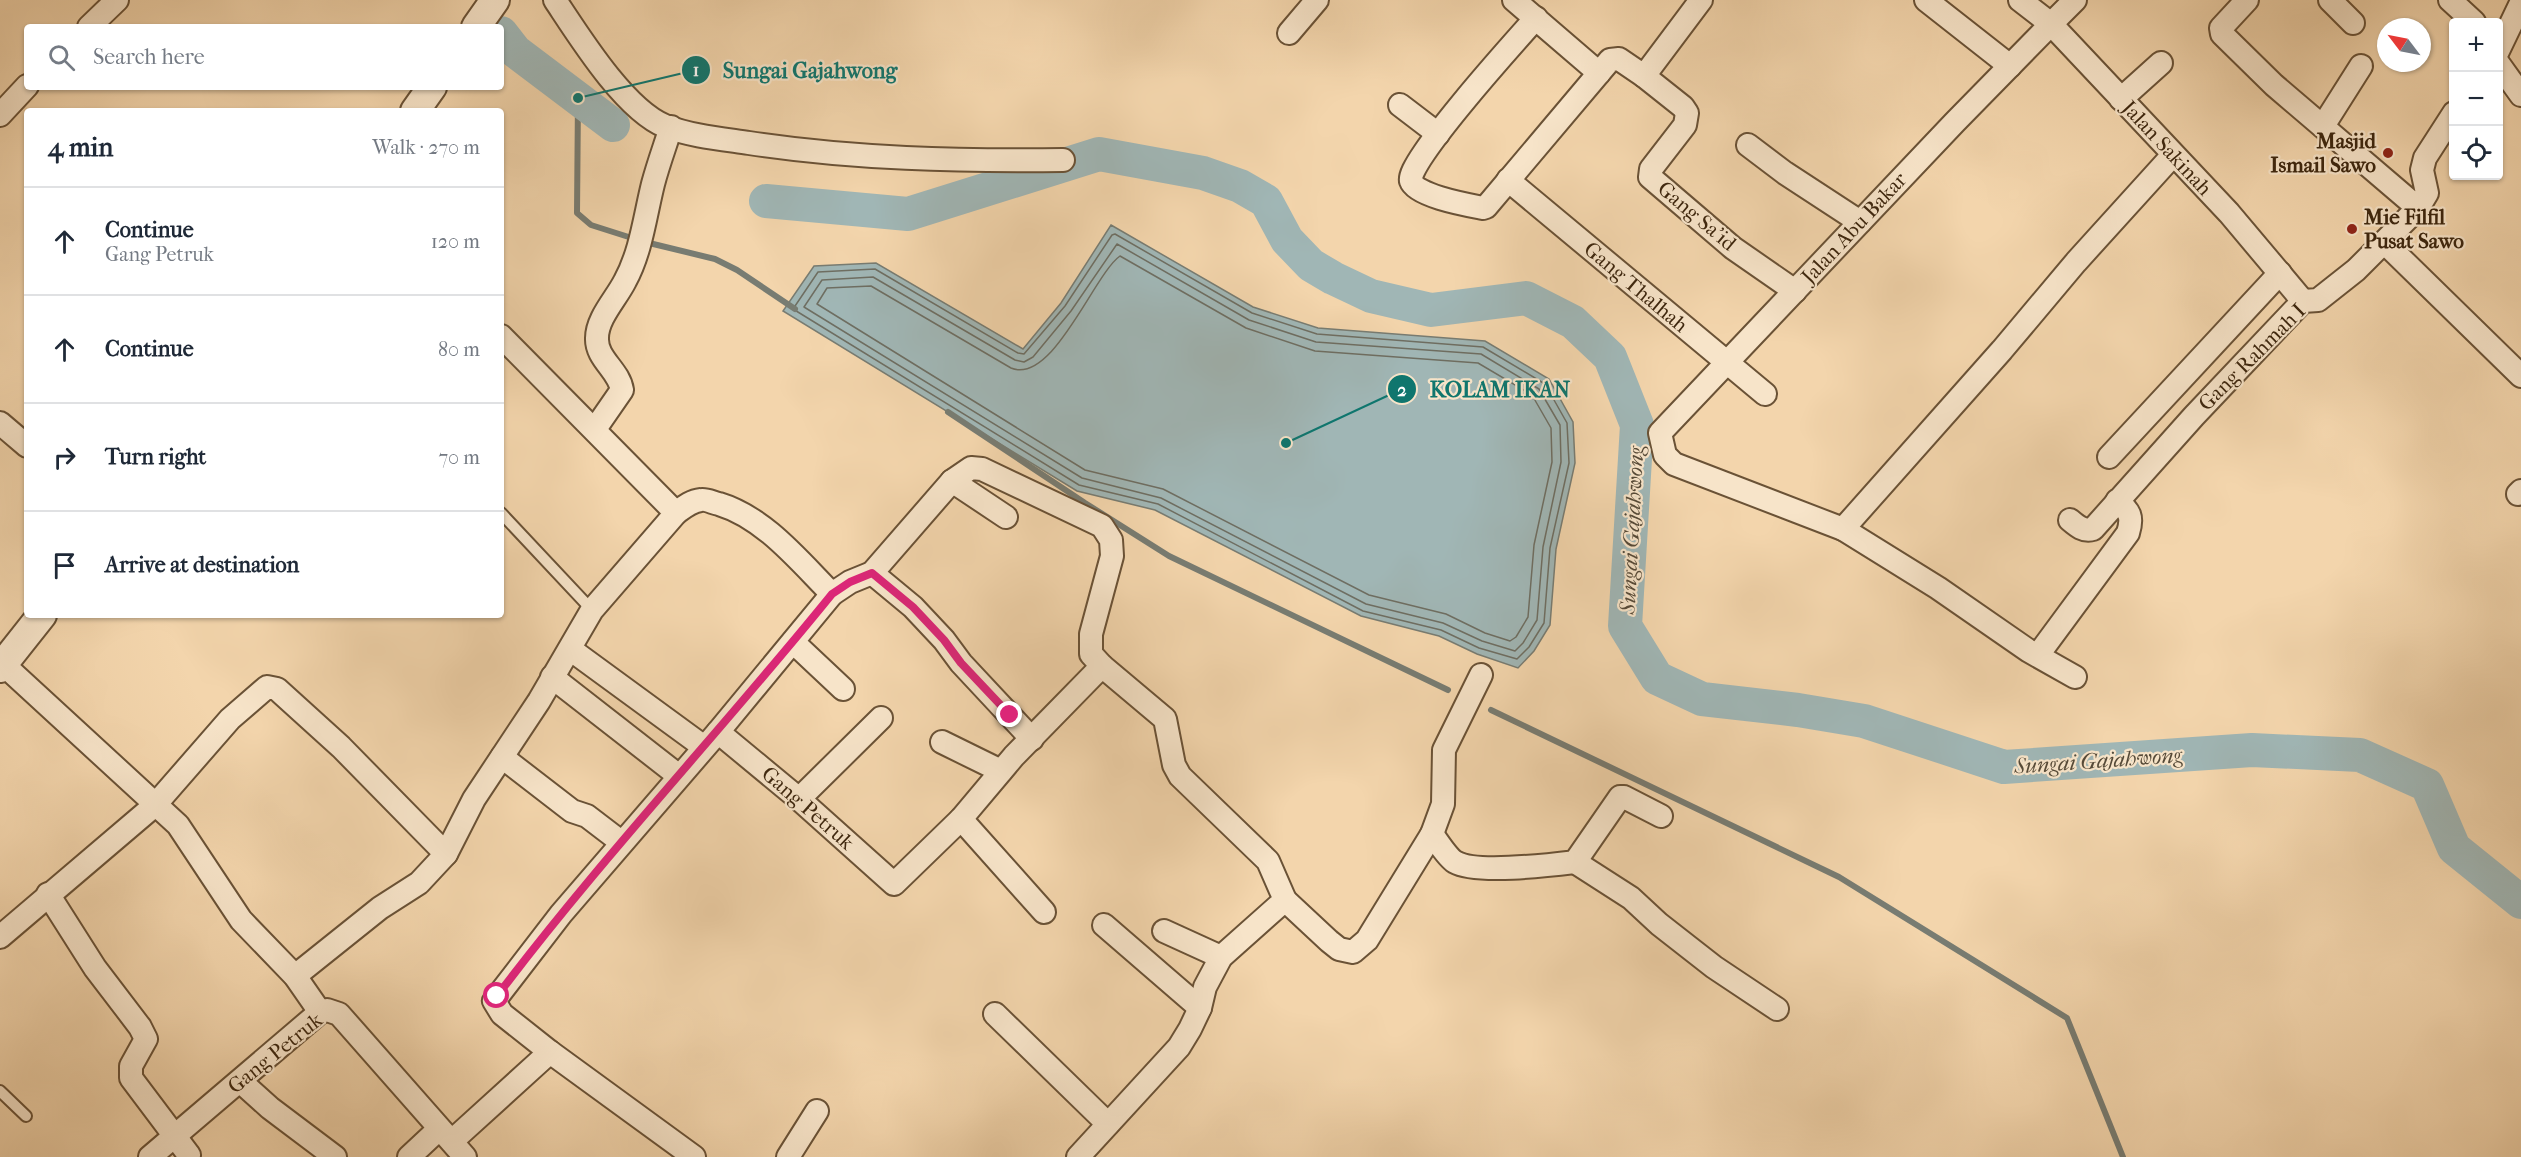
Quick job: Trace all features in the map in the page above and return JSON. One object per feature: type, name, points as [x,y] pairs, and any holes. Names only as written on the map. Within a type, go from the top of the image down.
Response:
[{"type":"street","points":[[92,24],[117,0]]},
{"type":"street","points":[[478,24],[495,0]]},
{"type":"street","points":[[555,0],[596,58],[633,104],[664,126],[716,138],[791,149],[883,157],[1063,160]]},
{"type":"street","points":[[1514,0],[1599,73]]},
{"type":"street","points":[[1926,0],[2010,66]]},
{"type":"street","name":"Jalan Sakinah","points":[[2020,0],[2051,24],[2229,213],[2303,301]]},
{"type":"street","points":[[2051,24],[2075,0]]},
{"type":"street","points":[[2247,0],[2221,28],[2221,32],[2274,85],[2418,208],[2427,193],[2422,170],[2426,158],[2449,121]]},
{"type":"street","points":[[2331,0],[2354,23]]},
{"type":"street","points":[[2450,0],[2470,18]]},
{"type":"street","points":[[1536,18],[1438,134],[1412,171],[1411,180],[1414,185],[1442,200],[1483,208],[1611,60],[1619,59],[1644,76],[1698,1]]},
{"type":"street","points":[[1289,33],[1308,3]]},
{"type":"street","points":[[2503,42],[2521,3]]},
{"type":"street","name":"Jalan Abu Bakar","points":[[1843,529],[1674,464],[1665,455],[1660,433],[2051,24]]},
{"type":"street","points":[[2503,59],[2521,95]]},
{"type":"street","points":[[2121,99],[2162,63]]},
{"type":"street","points":[[2323,126],[2361,66]]},
{"type":"street","name":"Gang Sa'id","points":[[1644,76],[1683,107],[1687,113],[1685,125],[1651,169],[1650,177],[1733,248],[1795,291]]},
{"type":"street","points":[[0,115],[24,89]]},
{"type":"street","points":[[417,108],[430,90]]},
{"type":"street","points":[[1400,105],[1438,134]]},
{"type":"street","points":[[595,429],[622,390],[621,380],[598,350],[599,324],[627,279],[635,257],[654,182],[672,128]]},
{"type":"street","points":[[1748,145],[1785,173],[1860,222]]},
{"type":"street","points":[[2075,676],[2038,656],[1938,588],[1843,529],[2002,350],[2076,262],[2174,155]]},
{"type":"street","name":"Gang Thalhah","points":[[1508,180],[1765,394]]},
{"type":"street","name":"Gang Rahmah I","points":[[2070,520],[2088,531],[2093,529],[2303,301],[2318,300],[2356,270],[2418,208]]},
{"type":"street","points":[[2385,243],[2521,376]]},
{"type":"street","points":[[2109,457],[2280,273]]},
{"type":"street","points":[[504,339],[676,513]]},
{"type":"street","points":[[0,423],[24,443]]},
{"type":"street","points":[[694,1157],[668,1150],[502,1014],[494,1001],[538,941],[711,740],[832,594],[850,582],[872,573],[952,481],[971,468],[982,469],[1102,526],[1111,540],[1112,555],[1094,623],[1091,654],[1165,719],[1174,765],[1180,776],[1268,861],[1285,900],[1339,949],[1353,952],[1366,940],[1432,834],[1443,804],[1444,750],[1481,675]]},
{"type":"street","points":[[952,481],[1006,517]]},
{"type":"street","points":[[295,976],[380,908],[419,883],[446,855],[474,799],[570,649],[592,610],[676,513],[687,504],[703,500],[731,508],[757,523],[785,547],[832,594]]},
{"type":"street","points":[[2038,656],[2128,533],[2132,520],[2128,510],[2117,501]]},
{"type":"street","points":[[872,573],[913,607],[944,640],[961,663],[1032,739]]},
{"type":"street","points":[[40,618],[2,666],[178,825],[241,920],[295,976],[320,1012]]},
{"type":"street","points":[[793,642],[843,689]]},
{"type":"street","name":"Gang Petruk","points":[[570,649],[799,799],[894,884],[961,819],[1001,771],[1102,666]]},
{"type":"street","points":[[552,677],[679,776]]},
{"type":"street","points":[[0,937],[48,894],[66,882],[156,805],[231,719],[267,687],[273,687],[340,747],[446,855]]},
{"type":"street","points":[[799,799],[881,718]]},
{"type":"street","points":[[942,742],[1001,771]]},
{"type":"street","points":[[502,757],[572,812],[587,816],[621,842]]},
{"type":"street","points":[[1575,862],[1620,797],[1661,816]]},
{"type":"street","points":[[961,819],[1044,912]]},
{"type":"street","points":[[1432,834],[1455,862],[1474,866],[1528,868],[1575,862],[1631,898],[1659,924],[1714,967],[1777,1009]]},
{"type":"street","points":[[48,894],[95,968],[146,1039],[131,1066],[131,1078],[189,1155]]},
{"type":"street","points":[[1078,1157],[1179,1047],[1200,1008],[1205,987],[1221,957],[1285,900]]},
{"type":"street","points":[[1104,925],[1200,1008]]},
{"type":"street","points":[[1164,932],[1221,957]]},
{"type":"street","name":"Gang Petruk","points":[[150,1157],[320,1012],[327,1010],[339,1014],[452,1142]]},
{"type":"street","points":[[995,1014],[1108,1124]]},
{"type":"street","points":[[409,1157],[452,1142],[549,1053]]},
{"type":"street","points":[[240,1081],[270,1108],[335,1157]]},
{"type":"street","points":[[788,1157],[817,1111]]},
{"type":"lane","points":[[504,516],[592,610]]},
{"type":"lane","points":[[0,1091],[26,1116]]},
{"type":"water","points":[[1111,225],[1253,307],[1318,328],[1485,341],[1549,379],[1573,422],[1575,463],[1556,549],[1550,625],[1534,651],[1518,668],[1477,654],[1439,636],[1361,616],[1155,510],[1077,491],[783,311],[814,266],[876,263],[1023,349],[1061,303]]},
{"type":"waterway","name":"Sungai Gajahwong","points":[[504,37],[515,51],[613,125]]},
{"type":"waterway","points":[[578,98],[577,213],[591,225],[635,239]]},
{"type":"waterway","name":"Sungai Gajahwong","points":[[766,201],[908,214],[1099,154],[1203,173],[1240,186],[1266,201],[1287,240],[1311,265],[1371,296],[1431,310],[1526,298],[1573,322],[1610,357],[1637,425],[1625,626],[1657,678],[1702,699],[1798,710],[1864,721],[2004,767],[2252,750],[2360,755],[2427,785],[2454,848],[2521,902]]},
{"type":"waterway","points":[[645,242],[715,259],[737,270],[795,309]]},
{"type":"waterway","points":[[948,412],[1169,556],[1448,690]]},
{"type":"waterway","points":[[1491,710],[1839,877],[2067,1018],[2123,1157]]},
{"type":"place","name":"Sungai Gajahwong","points":[[578,98]]},
{"type":"place","name":"Masjid Ismail Sawo","points":[[2388,153]]},
{"type":"place","name":"Mie Filfil Pusat Sawo","points":[[2352,229]]},
{"type":"place","name":"KOLAM IKAN","points":[[1286,443]]},
{"type":"route","points":[[497,996],[538,941],[718,732],[832,594],[850,582],[872,573],[913,607],[1010,715]]}]
